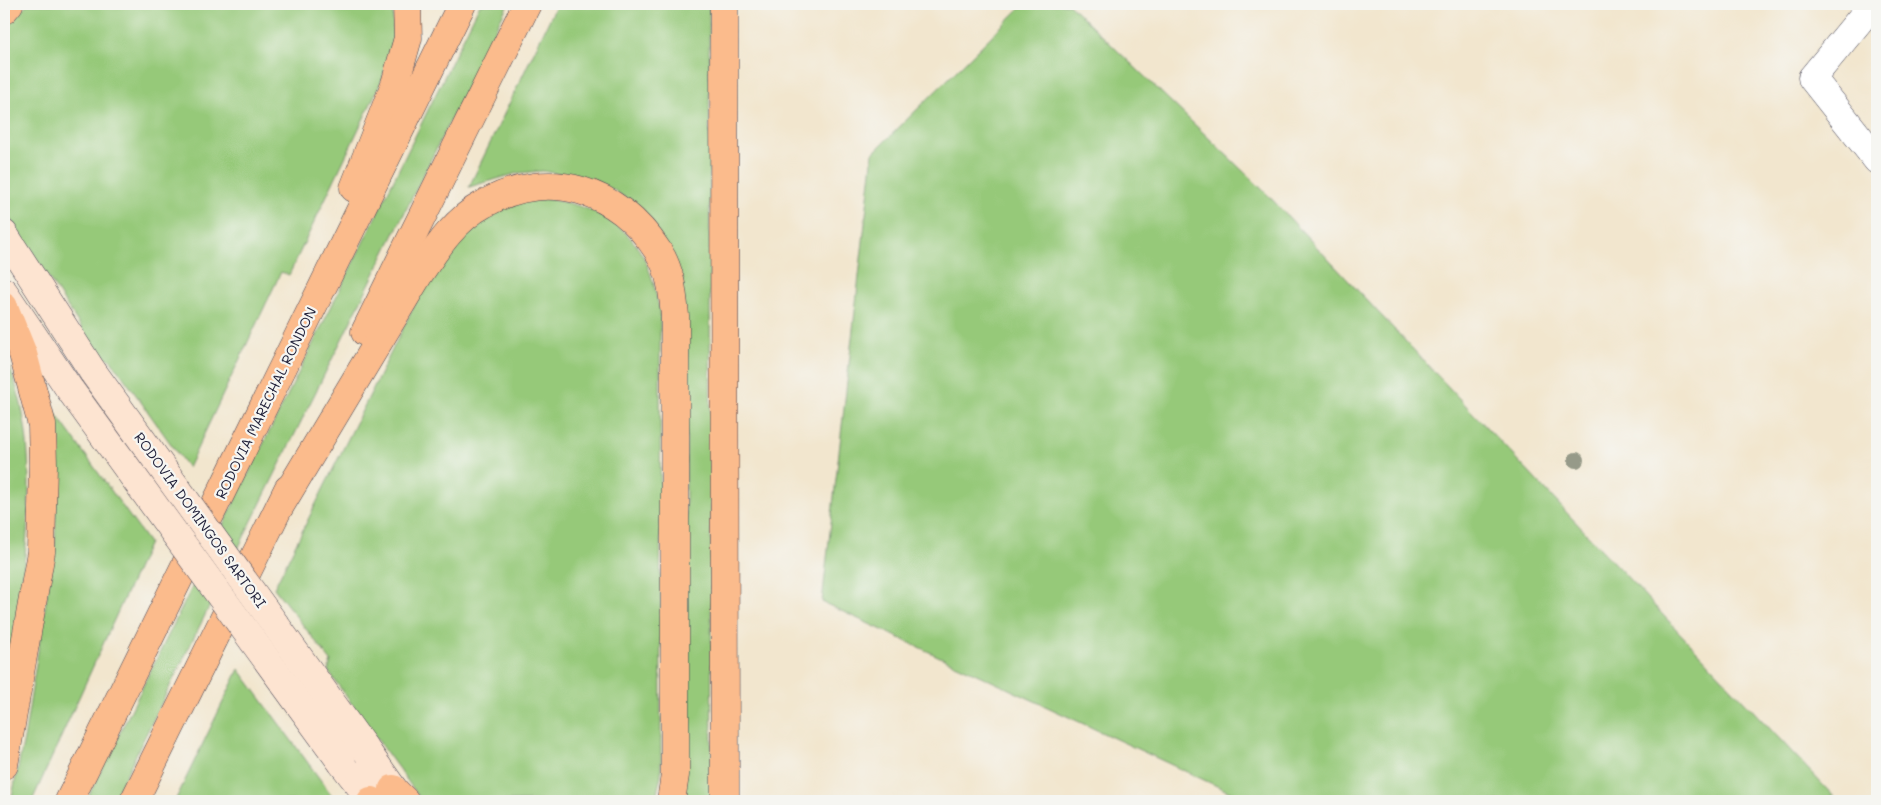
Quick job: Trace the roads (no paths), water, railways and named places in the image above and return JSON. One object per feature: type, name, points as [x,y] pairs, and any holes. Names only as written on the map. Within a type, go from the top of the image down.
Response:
[{"type":"highway","points":[[4,10],[9,4]]},
{"type":"highway","points":[[280,375],[395,84],[408,38],[407,4]]},
{"type":"highway","name":"RODOVIA MARECHAL RONDON","points":[[68,801],[462,4]]},
{"type":"highway","points":[[135,801],[527,4]]},
{"type":"highway","points":[[724,4],[725,801]]},
{"type":"highway","points":[[280,506],[418,276],[438,246],[460,221],[483,204],[513,190],[548,185],[583,190],[611,203],[637,225],[659,252],[671,283],[675,316],[675,775],[671,801]]},
{"type":"highway","points":[[4,307],[23,354],[42,425],[43,465],[41,552],[4,765]]},
{"type":"main road","name":"RODOVIA DOMINGOS SARTORI","points":[[4,234],[93,372],[368,753],[386,799]]},
{"type":"main road","name":"RODOVIA DOMINGOS SARTORI","points":[[4,292],[68,387],[342,764],[386,799]]},
{"type":"street","points":[[1873,4],[1812,78],[1877,160]]}]
